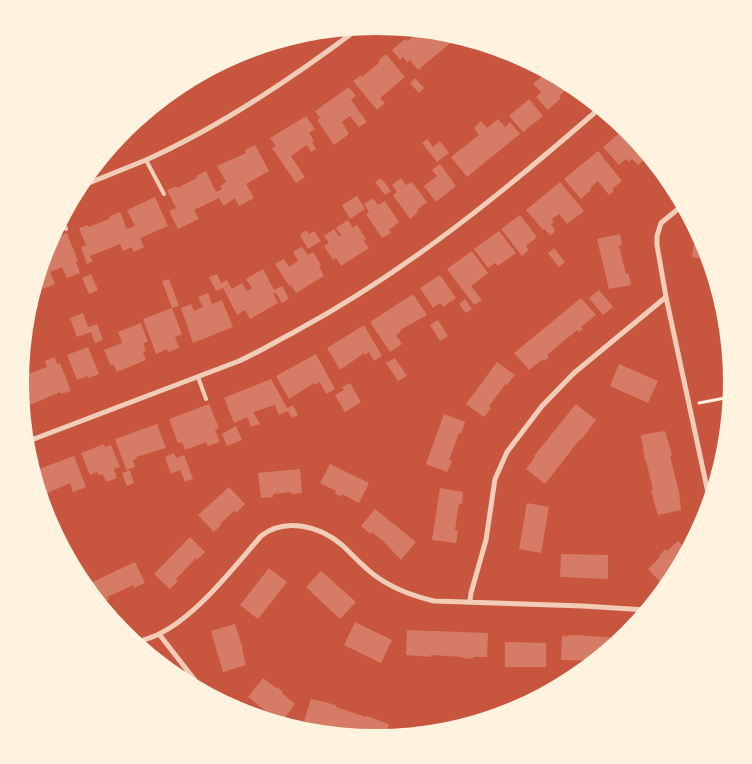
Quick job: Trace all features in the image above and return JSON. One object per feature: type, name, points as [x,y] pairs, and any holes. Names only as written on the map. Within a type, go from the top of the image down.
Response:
[{"type":"street","points":[[93,181],[146,160],[256,100],[349,36]]},
{"type":"street","points":[[34,439],[239,361],[271,346],[318,319],[385,277],[482,207],[521,177],[594,113]]},
{"type":"street","points":[[678,210],[662,223],[657,236],[666,297],[707,487]]},
{"type":"street","points":[[470,601],[486,540],[495,479],[507,452],[542,406],[574,373],[666,297]]},
{"type":"street","points":[[143,640],[159,634],[187,614],[208,596],[261,536],[268,530],[279,526],[311,528],[333,538],[374,576],[404,592],[434,601],[470,601],[638,610]]},
{"type":"street","points":[[159,634],[192,677]]},
{"type":"lane","points":[[146,160],[164,194]]},
{"type":"lane","points":[[198,377],[206,400]]},
{"type":"path","points":[[689,405],[723,398]]},
{"type":"building","points":[[413,37],[451,43],[418,70],[410,60],[407,62],[403,57],[400,60],[392,50],[405,39],[408,41]]},
{"type":"building","points":[[386,54],[405,77],[380,98],[385,103],[377,110],[353,81],[361,75],[362,77],[379,63],[379,60]]},
{"type":"building","points":[[541,77],[565,91],[559,96],[561,98],[548,110],[536,97],[541,92],[533,84]]},
{"type":"building","points":[[415,78],[424,88],[419,93],[410,83]]},
{"type":"building","points":[[349,87],[356,96],[351,100],[367,122],[359,127],[350,116],[342,122],[349,134],[334,145],[317,120],[320,118],[315,111]]},
{"type":"building","points":[[529,99],[543,116],[523,132],[509,116]]},
{"type":"building","points":[[306,116],[315,129],[309,133],[316,149],[311,152],[307,145],[291,156],[305,177],[296,183],[272,148],[276,146],[270,138]]},
{"type":"building","points":[[498,119],[505,127],[510,122],[520,134],[467,177],[451,157],[479,135],[474,128],[481,121],[487,128]]},
{"type":"building","points":[[619,133],[643,161],[638,165],[632,159],[629,162],[626,159],[619,165],[603,147]]},
{"type":"building","points":[[427,139],[433,147],[440,141],[449,153],[437,162],[422,143]]},
{"type":"building","points":[[255,145],[269,171],[246,184],[254,198],[239,206],[235,198],[224,206],[219,198],[194,210],[199,219],[178,229],[169,211],[176,208],[167,190],[176,186],[177,188],[206,171],[216,192],[222,189],[220,186],[226,182],[217,166],[246,153],[245,150]]},
{"type":"building","points":[[598,151],[622,181],[612,189],[614,191],[609,195],[598,181],[581,199],[564,179]]},
{"type":"building","points":[[440,164],[456,186],[436,202],[424,186],[437,176],[432,170]]},
{"type":"building","points":[[381,178],[391,191],[385,195],[375,182]]},
{"type":"building","points":[[401,178],[406,185],[412,182],[427,202],[410,219],[393,195],[397,192],[392,185]]},
{"type":"building","points":[[560,182],[584,211],[567,224],[559,214],[552,219],[554,222],[551,224],[555,230],[550,235],[543,230],[526,210]]},
{"type":"building","points":[[357,196],[365,209],[350,219],[342,205]]},
{"type":"building","points":[[155,197],[168,226],[140,238],[144,247],[133,252],[132,247],[123,251],[120,244],[90,256],[93,261],[87,264],[81,247],[86,245],[79,228],[88,225],[89,227],[109,219],[110,216],[120,212],[127,229],[135,226],[127,210]]},
{"type":"building","points":[[373,198],[378,205],[385,201],[399,222],[389,230],[391,233],[382,238],[366,214],[369,212],[364,204]]},
{"type":"building","points":[[520,215],[537,237],[526,246],[529,250],[522,256],[501,229]]},
{"type":"building","points":[[348,220],[353,228],[357,225],[366,239],[363,240],[369,248],[341,266],[336,258],[333,260],[324,246],[329,243],[324,236],[334,229],[339,236],[341,235],[336,228]]},
{"type":"building","points":[[306,230],[309,234],[314,231],[321,241],[308,249],[300,235]]},
{"type":"building","points":[[499,231],[516,253],[498,266],[495,263],[488,268],[474,249]]},
{"type":"building","points":[[67,233],[78,261],[76,262],[80,273],[67,278],[62,267],[50,272],[55,284],[43,289],[47,270],[62,235]]},
{"type":"building","points":[[620,234],[622,245],[619,246],[626,274],[628,273],[631,285],[609,289],[597,239]]},
{"type":"building","points":[[694,243],[700,258],[692,257]]},
{"type":"building","points":[[302,247],[308,255],[313,252],[321,265],[319,266],[324,276],[296,293],[291,285],[289,286],[275,264],[284,259],[289,267],[298,261],[293,252]]},
{"type":"building","points":[[554,248],[565,262],[559,267],[548,253]]},
{"type":"building","points":[[472,251],[488,273],[471,286],[482,300],[474,305],[447,269]]},
{"type":"building","points":[[263,269],[274,290],[282,286],[289,299],[282,303],[276,293],[273,294],[278,303],[250,319],[245,310],[237,315],[223,288],[216,291],[209,277],[217,274],[221,283],[227,280],[232,289],[242,283],[247,291],[252,288],[246,279]]},
{"type":"building","points":[[91,274],[98,290],[89,294],[82,278]]},
{"type":"building","points":[[440,275],[456,298],[443,307],[440,303],[433,308],[420,288]]},
{"type":"building","points":[[169,279],[179,306],[172,308],[162,281]]},
{"type":"building","points":[[599,290],[613,307],[603,315],[589,298]]},
{"type":"building","points":[[208,293],[212,304],[222,300],[233,327],[193,343],[181,308],[191,304],[194,311],[203,307],[198,297]]},
{"type":"building","points":[[413,294],[427,315],[400,330],[401,332],[396,335],[402,344],[390,352],[370,322]]},
{"type":"building","points":[[581,298],[596,315],[581,327],[583,329],[579,332],[577,330],[547,355],[549,357],[544,361],[543,359],[529,370],[514,353]]},
{"type":"building","points":[[465,299],[472,309],[466,313],[459,304]]},
{"type":"building","points":[[172,308],[182,334],[175,337],[179,348],[168,352],[167,349],[156,354],[143,319]]},
{"type":"building","points":[[83,313],[88,327],[97,324],[103,340],[95,343],[91,332],[77,337],[70,318]]},
{"type":"building","points":[[438,320],[448,336],[440,341],[430,325]]},
{"type":"building","points":[[141,323],[148,342],[143,343],[146,351],[143,352],[146,360],[117,372],[113,364],[110,365],[104,350],[122,343],[118,332]]},
{"type":"building","points":[[364,325],[382,356],[374,361],[369,352],[365,355],[364,353],[340,370],[327,348]]},
{"type":"building","points":[[88,347],[99,374],[77,380],[67,355]]},
{"type":"building","points":[[316,354],[335,389],[326,394],[320,382],[315,385],[314,383],[289,399],[276,376]]},
{"type":"building","points":[[55,357],[57,364],[60,363],[71,391],[61,394],[60,392],[29,405],[29,374],[47,367],[45,361]]},
{"type":"building","points":[[395,358],[407,376],[398,381],[386,363]]},
{"type":"building","points":[[497,362],[515,375],[489,406],[491,408],[484,417],[466,404]]},
{"type":"building","points":[[619,364],[658,381],[648,403],[610,386]]},
{"type":"building","points":[[271,379],[287,408],[293,405],[298,415],[292,418],[288,411],[279,415],[275,405],[253,412],[260,424],[251,427],[247,417],[234,423],[224,398]]},
{"type":"building","points":[[350,383],[361,402],[345,412],[335,395],[344,390],[342,387]]},
{"type":"building","points":[[209,404],[219,428],[215,430],[220,442],[208,446],[206,442],[185,450],[182,442],[178,443],[169,419]]},
{"type":"building","points":[[576,404],[596,420],[545,484],[526,469],[534,456]]},
{"type":"building","points":[[444,414],[465,422],[449,460],[452,461],[447,472],[426,464]]},
{"type":"building","points":[[157,424],[166,448],[136,457],[137,459],[133,460],[135,467],[126,470],[115,439]]},
{"type":"building","points":[[236,426],[242,440],[227,446],[222,434]]},
{"type":"building","points":[[665,431],[672,455],[670,456],[679,492],[681,510],[658,515],[651,491],[653,490],[645,461],[641,435]]},
{"type":"building","points":[[104,444],[105,447],[111,445],[120,467],[114,469],[117,478],[106,482],[103,474],[99,475],[97,472],[90,475],[81,453]]},
{"type":"building","points":[[174,453],[176,458],[184,455],[193,479],[185,482],[180,470],[171,474],[165,457]]},
{"type":"building","points":[[74,456],[86,487],[73,492],[70,483],[47,493],[40,469]]},
{"type":"building","points":[[330,464],[369,483],[359,503],[342,494],[341,497],[335,494],[336,491],[320,483]]},
{"type":"building","points":[[300,469],[302,493],[273,494],[273,497],[261,498],[258,473]]},
{"type":"building","points":[[130,470],[134,483],[127,486],[122,473]]},
{"type":"building","points":[[229,487],[245,504],[236,513],[234,511],[214,532],[198,515]]},
{"type":"building","points":[[440,488],[463,492],[462,504],[459,503],[455,530],[458,531],[456,543],[432,540]]},
{"type":"building","points":[[527,503],[549,507],[541,553],[519,549]]},
{"type":"building","points":[[375,509],[416,542],[401,560],[383,541],[372,532],[370,534],[361,526]]},
{"type":"building","points":[[190,537],[205,552],[197,560],[196,558],[176,579],[178,581],[170,589],[154,574]]},
{"type":"building","points":[[678,541],[682,546],[660,582],[648,569],[665,549],[667,551]]},
{"type":"building","points":[[561,554],[608,555],[608,579],[560,577]]},
{"type":"building","points":[[135,562],[145,583],[134,588],[133,585],[107,597],[109,600],[107,601],[92,582]]},
{"type":"building","points":[[269,568],[287,582],[258,619],[240,605]]},
{"type":"building","points":[[321,571],[356,602],[340,619],[306,587]]},
{"type":"building","points":[[355,622],[392,640],[381,663],[344,645]]},
{"type":"building","points":[[235,624],[246,665],[223,672],[211,631]]},
{"type":"building","points":[[407,630],[488,633],[487,657],[473,657],[473,659],[406,655]]},
{"type":"building","points":[[562,636],[611,638],[582,661],[561,660]]},
{"type":"building","points":[[505,642],[546,643],[546,667],[505,667]]},
{"type":"building","points":[[263,678],[277,687],[295,704],[286,717],[267,712],[248,697]]},
{"type":"building","points":[[311,699],[336,705],[336,707],[389,724],[387,729],[353,729],[304,721]]}]
